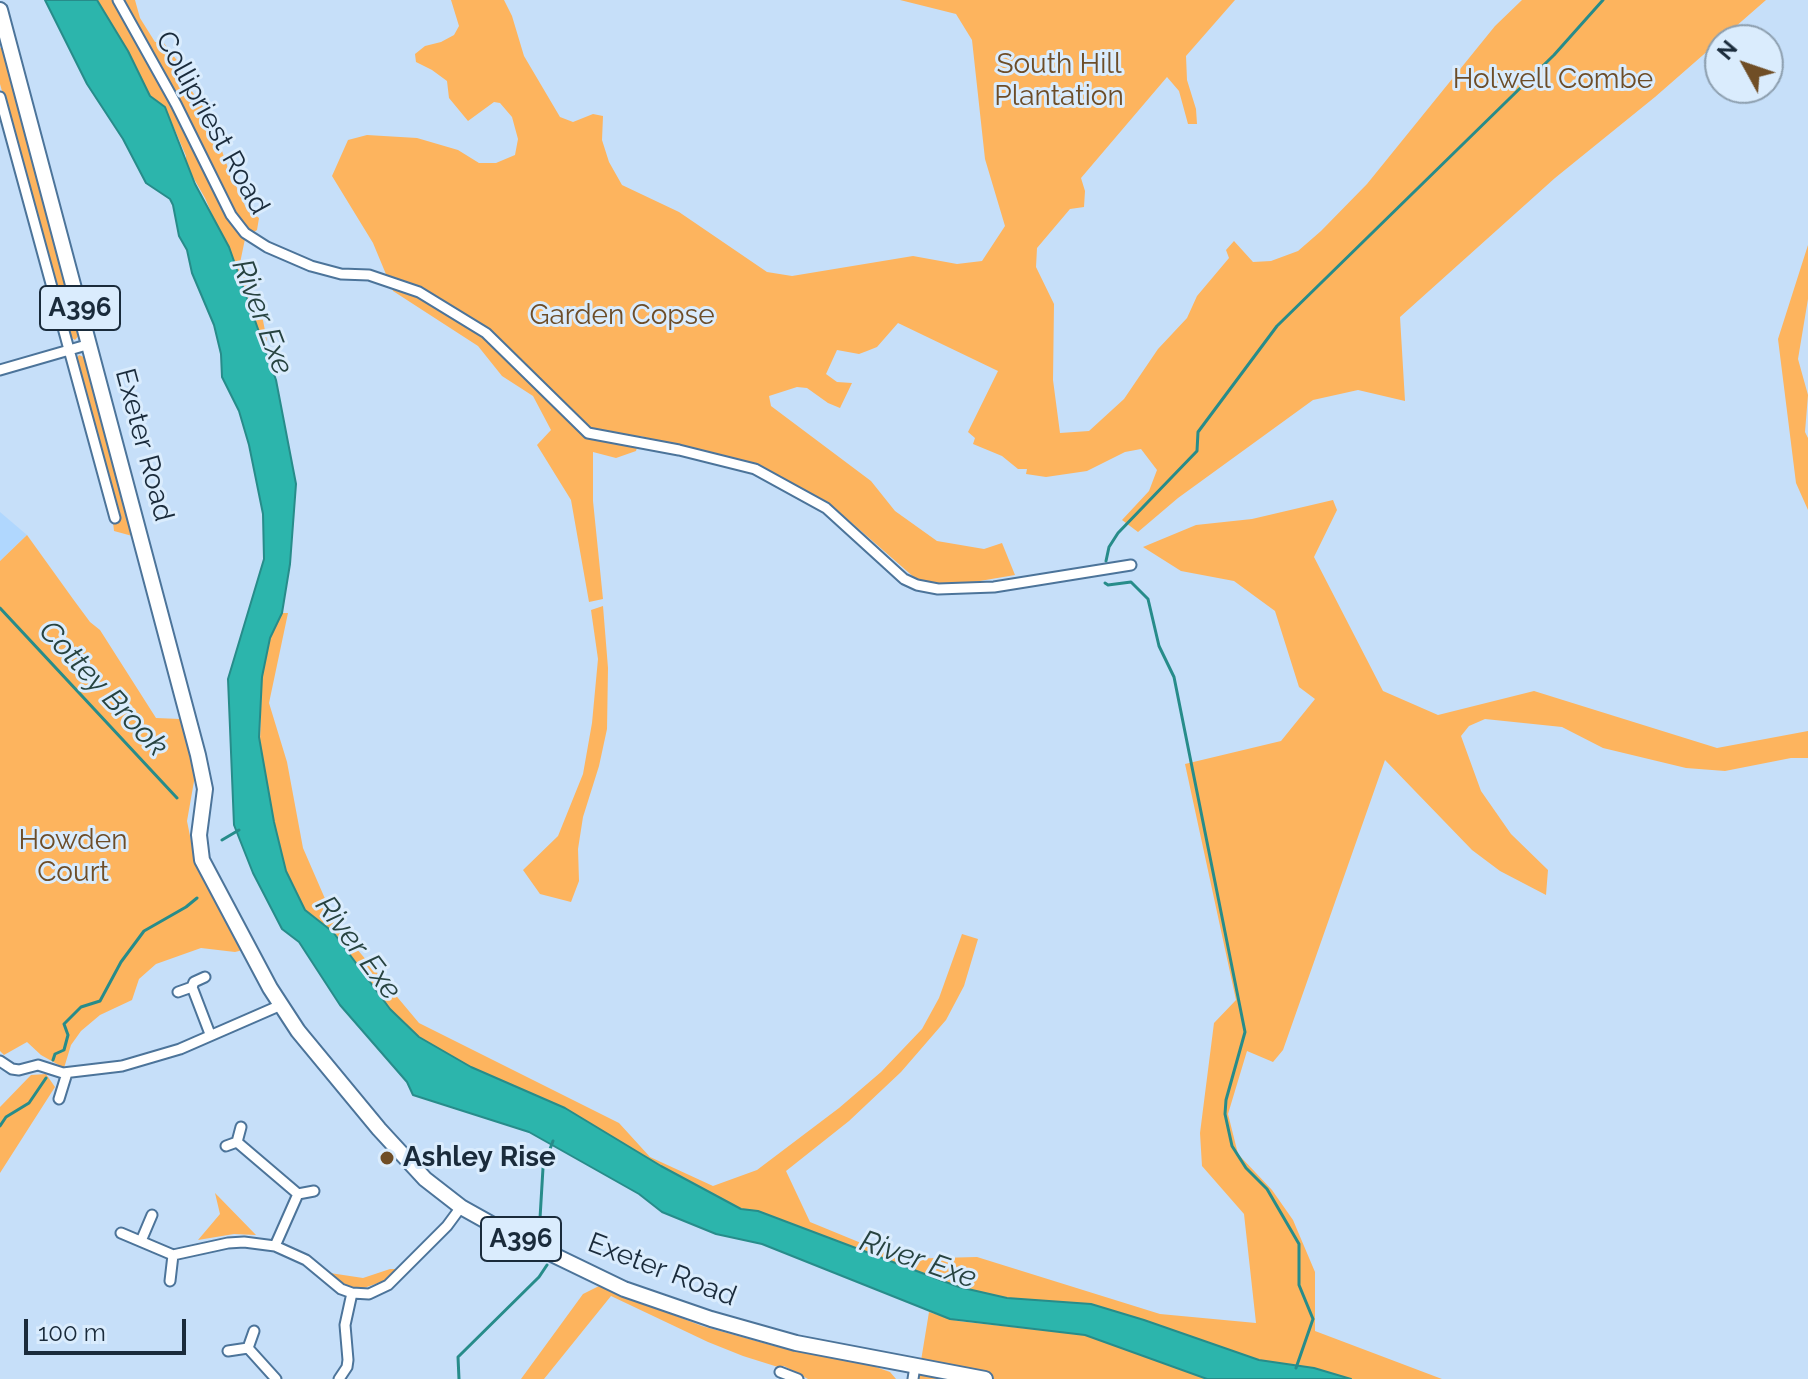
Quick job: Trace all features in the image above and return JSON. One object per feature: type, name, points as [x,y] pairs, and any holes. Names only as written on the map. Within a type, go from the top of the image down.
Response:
[{"type":"main road","name":"Exeter Road","points":[[1,15],[198,755],[205,789],[199,835],[202,860],[298,1031],[407,1162],[445,1197],[589,1273],[658,1301],[784,1340],[914,1372],[985,1379]]},
{"type":"street","name":"Collipriest Road","points":[[118,0],[176,104],[231,215],[245,233],[267,247],[311,266],[341,274],[369,275],[419,292],[486,333],[588,433],[679,450],[755,469],[826,508],[904,579],[917,585],[938,589],[976,589],[1131,565]]},
{"type":"street","points":[[0,97],[115,518]]},
{"type":"street","points":[[0,370],[90,344]]},
{"type":"street","points":[[178,992],[192,987],[194,982],[205,977]]},
{"type":"street","points":[[192,987],[210,1034]]},
{"type":"street","points":[[0,1061],[12,1069],[38,1065],[67,1073],[136,1063],[180,1049],[281,1005]]},
{"type":"street","points":[[59,1099],[67,1073]]},
{"type":"street","points":[[237,1142],[241,1127]]},
{"type":"street","points":[[226,1146],[237,1142]]},
{"type":"street","points":[[237,1142],[298,1194]]},
{"type":"street","points":[[298,1194],[314,1191]]},
{"type":"street","points":[[275,1246],[298,1194]]},
{"type":"street","points":[[121,1233],[173,1255],[228,1243],[275,1246],[306,1260],[330,1281],[352,1293],[369,1294],[388,1285],[447,1226],[461,1207]]},
{"type":"street","points":[[141,1241],[152,1215]]},
{"type":"street","points":[[170,1281],[173,1255]]},
{"type":"street","points":[[339,1379],[347,1367],[345,1325],[352,1293]]},
{"type":"street","points":[[248,1348],[254,1331]]},
{"type":"street","points":[[228,1351],[248,1348]]},
{"type":"street","points":[[248,1348],[276,1379]]},
{"type":"street","points":[[780,1372],[798,1379]]},
{"type":"shaded area","points":[[45,0],[97,0],[128,51],[150,96],[165,107],[195,184],[229,247],[276,380],[296,484],[290,564],[282,613],[270,638],[262,677],[259,737],[274,822],[286,871],[305,910],[333,932],[390,1009],[419,1037],[471,1067],[565,1108],[661,1166],[741,1209],[758,1211],[959,1287],[1007,1298],[1091,1304],[1259,1360],[1314,1368],[1351,1379],[1207,1379],[1085,1335],[950,1319],[762,1244],[716,1234],[662,1212],[639,1194],[529,1132],[413,1095],[407,1082],[340,1005],[299,942],[282,929],[253,873],[234,825],[228,679],[264,559],[263,514],[249,445],[239,411],[222,377],[221,354],[214,325],[179,236],[173,205],[170,199],[146,183],[123,139],[87,84]]},
{"type":"shaded area","points":[[0,512],[27,535],[0,561]]},
{"type":"green space","points":[[97,0],[135,0],[140,18],[155,42],[163,42],[182,67],[191,90],[221,132],[222,151],[228,168],[246,208],[259,218],[257,230],[245,239],[240,263],[260,305],[267,341],[262,345],[248,298],[205,198],[186,165],[186,156],[165,107],[150,96],[128,51]]},
{"type":"green space","points":[[451,0],[504,0],[524,56],[560,117],[573,122],[593,114],[603,116],[602,140],[609,162],[622,185],[679,212],[767,272],[792,276],[913,256],[957,264],[982,261],[1005,226],[985,159],[972,40],[956,14],[900,0],[1235,0],[1186,56],[1187,80],[1197,124],[1188,124],[1179,91],[1167,77],[1081,178],[1085,191],[1084,207],[1070,209],[1037,248],[1036,267],[1054,304],[1053,380],[1060,433],[1089,431],[1124,399],[1158,349],[1187,318],[1197,296],[1229,258],[1226,250],[1234,241],[1253,262],[1271,261],[1298,251],[1321,231],[1367,184],[1495,26],[1522,0],[1766,0],[1739,24],[1704,24],[1704,54],[1555,178],[1400,317],[1405,401],[1358,390],[1313,400],[1178,498],[1138,532],[1122,520],[1149,491],[1157,470],[1141,449],[1125,452],[1087,471],[1046,477],[1026,474],[1027,469],[1018,469],[1002,456],[973,444],[975,438],[968,432],[998,371],[898,323],[877,347],[859,354],[837,350],[826,374],[837,382],[852,383],[840,408],[807,388],[797,387],[769,396],[771,406],[871,481],[895,511],[937,541],[984,549],[1002,543],[1015,575],[968,583],[916,579],[829,503],[765,468],[640,436],[636,451],[616,458],[593,452],[593,501],[603,599],[589,602],[571,500],[537,445],[551,430],[533,396],[502,376],[478,346],[393,291],[373,243],[332,176],[348,140],[367,135],[417,138],[458,150],[479,163],[496,163],[515,155],[518,139],[512,117],[500,103],[494,102],[468,121],[449,98],[447,81],[416,62],[415,54],[425,46],[454,35],[459,26]]},
{"type":"green space","points":[[5,46],[80,334],[75,340],[64,312],[0,84],[0,48]]},
{"type":"green space","points":[[1808,245],[1808,299],[1798,359],[1808,395],[1805,432],[1808,438],[1808,510],[1796,483],[1778,339]]},
{"type":"green space","points":[[79,355],[88,359],[136,537],[114,531],[113,522],[120,518],[77,358]]},
{"type":"green space","points":[[1333,500],[1337,510],[1314,557],[1383,691],[1438,715],[1534,691],[1717,748],[1808,731],[1808,758],[1791,758],[1725,771],[1686,768],[1603,748],[1562,727],[1485,719],[1469,726],[1461,736],[1481,791],[1511,834],[1548,870],[1546,895],[1500,871],[1472,850],[1385,760],[1283,1050],[1273,1062],[1247,1051],[1228,1114],[1238,1154],[1272,1190],[1293,1220],[1315,1272],[1315,1331],[1442,1379],[1351,1379],[1314,1368],[1259,1360],[1091,1304],[1007,1298],[959,1287],[759,1212],[741,1209],[661,1166],[565,1108],[471,1067],[419,1037],[390,1009],[334,932],[305,910],[286,871],[260,741],[262,677],[270,638],[282,613],[288,613],[269,703],[287,762],[303,848],[336,924],[419,1023],[619,1123],[650,1157],[713,1186],[757,1170],[881,1072],[922,1029],[939,998],[962,934],[978,939],[964,986],[946,1020],[901,1072],[849,1121],[786,1171],[810,1222],[900,1259],[977,1257],[1160,1314],[1256,1323],[1244,1214],[1202,1166],[1200,1133],[1214,1023],[1236,1000],[1185,764],[1281,741],[1315,699],[1299,687],[1275,611],[1234,581],[1181,571],[1143,547],[1196,525],[1252,519]]},
{"type":"green space","name":"Howden Court","points":[[27,535],[90,622],[100,630],[156,718],[180,719],[196,770],[187,821],[194,856],[243,950],[201,948],[156,964],[139,979],[132,1000],[100,1015],[81,1031],[71,1045],[64,1068],[41,1055],[27,1042],[4,1055],[0,1051],[0,561]]},
{"type":"green space","points":[[603,606],[608,668],[607,729],[583,817],[578,849],[579,881],[571,902],[540,894],[523,870],[558,836],[583,774],[598,659],[591,610]]},
{"type":"green space","points":[[46,1074],[55,1087],[0,1173],[0,1107],[31,1075]]},
{"type":"green space","points":[[215,1193],[256,1235],[234,1234],[198,1240],[220,1214]]},
{"type":"green space","points":[[397,1269],[384,1281],[361,1289],[347,1286],[330,1273],[363,1278]]},
{"type":"green space","points":[[599,1286],[702,1326],[778,1347],[873,1366],[890,1372],[896,1379],[808,1379],[784,1366],[743,1356],[708,1342],[611,1296],[544,1379],[521,1379],[583,1294]]},
{"type":"green space","points":[[929,1312],[958,1321],[1085,1335],[1207,1379],[918,1379]]},
{"type":"waterway","points":[[1106,561],[1109,547],[1118,533],[1197,451],[1198,432],[1277,326],[1554,55],[1603,0]]},
{"type":"waterway","points":[[1105,583],[1131,582],[1148,599],[1159,646],[1174,677],[1245,1032],[1225,1114],[1232,1146],[1246,1168],[1267,1189],[1299,1244],[1299,1285],[1313,1319],[1296,1368]]},
{"type":"waterway","name":"Cottey Brook","points":[[0,608],[177,798]]},
{"type":"waterway","name":"Cottey Brook","points":[[222,840],[239,830]]},
{"type":"waterway","points":[[53,1060],[55,1054],[64,1050],[68,1035],[64,1024],[81,1007],[100,1001],[121,962],[144,931],[197,898]]},
{"type":"waterway","points":[[0,1126],[6,1117],[29,1103],[46,1078]]},
{"type":"waterway","points":[[539,1235],[543,1168],[553,1141]]},
{"type":"waterway","points":[[459,1379],[458,1357],[539,1277],[547,1265]]},
{"type":"place","name":"Ashley Rise","points":[[387,1158]]},
{"type":"park label","name":"Holwell Combe","points":[[1553,80]]},
{"type":"park label","name":"South Hill Plantation","points":[[1059,81]]},
{"type":"park label","name":"Garden Copse","points":[[622,316]]},
{"type":"water label","name":"River Exe","points":[[262,317]]},
{"type":"water label","name":"River Exe","points":[[358,948]]},
{"type":"water label","name":"River Exe","points":[[918,1260]]}]
